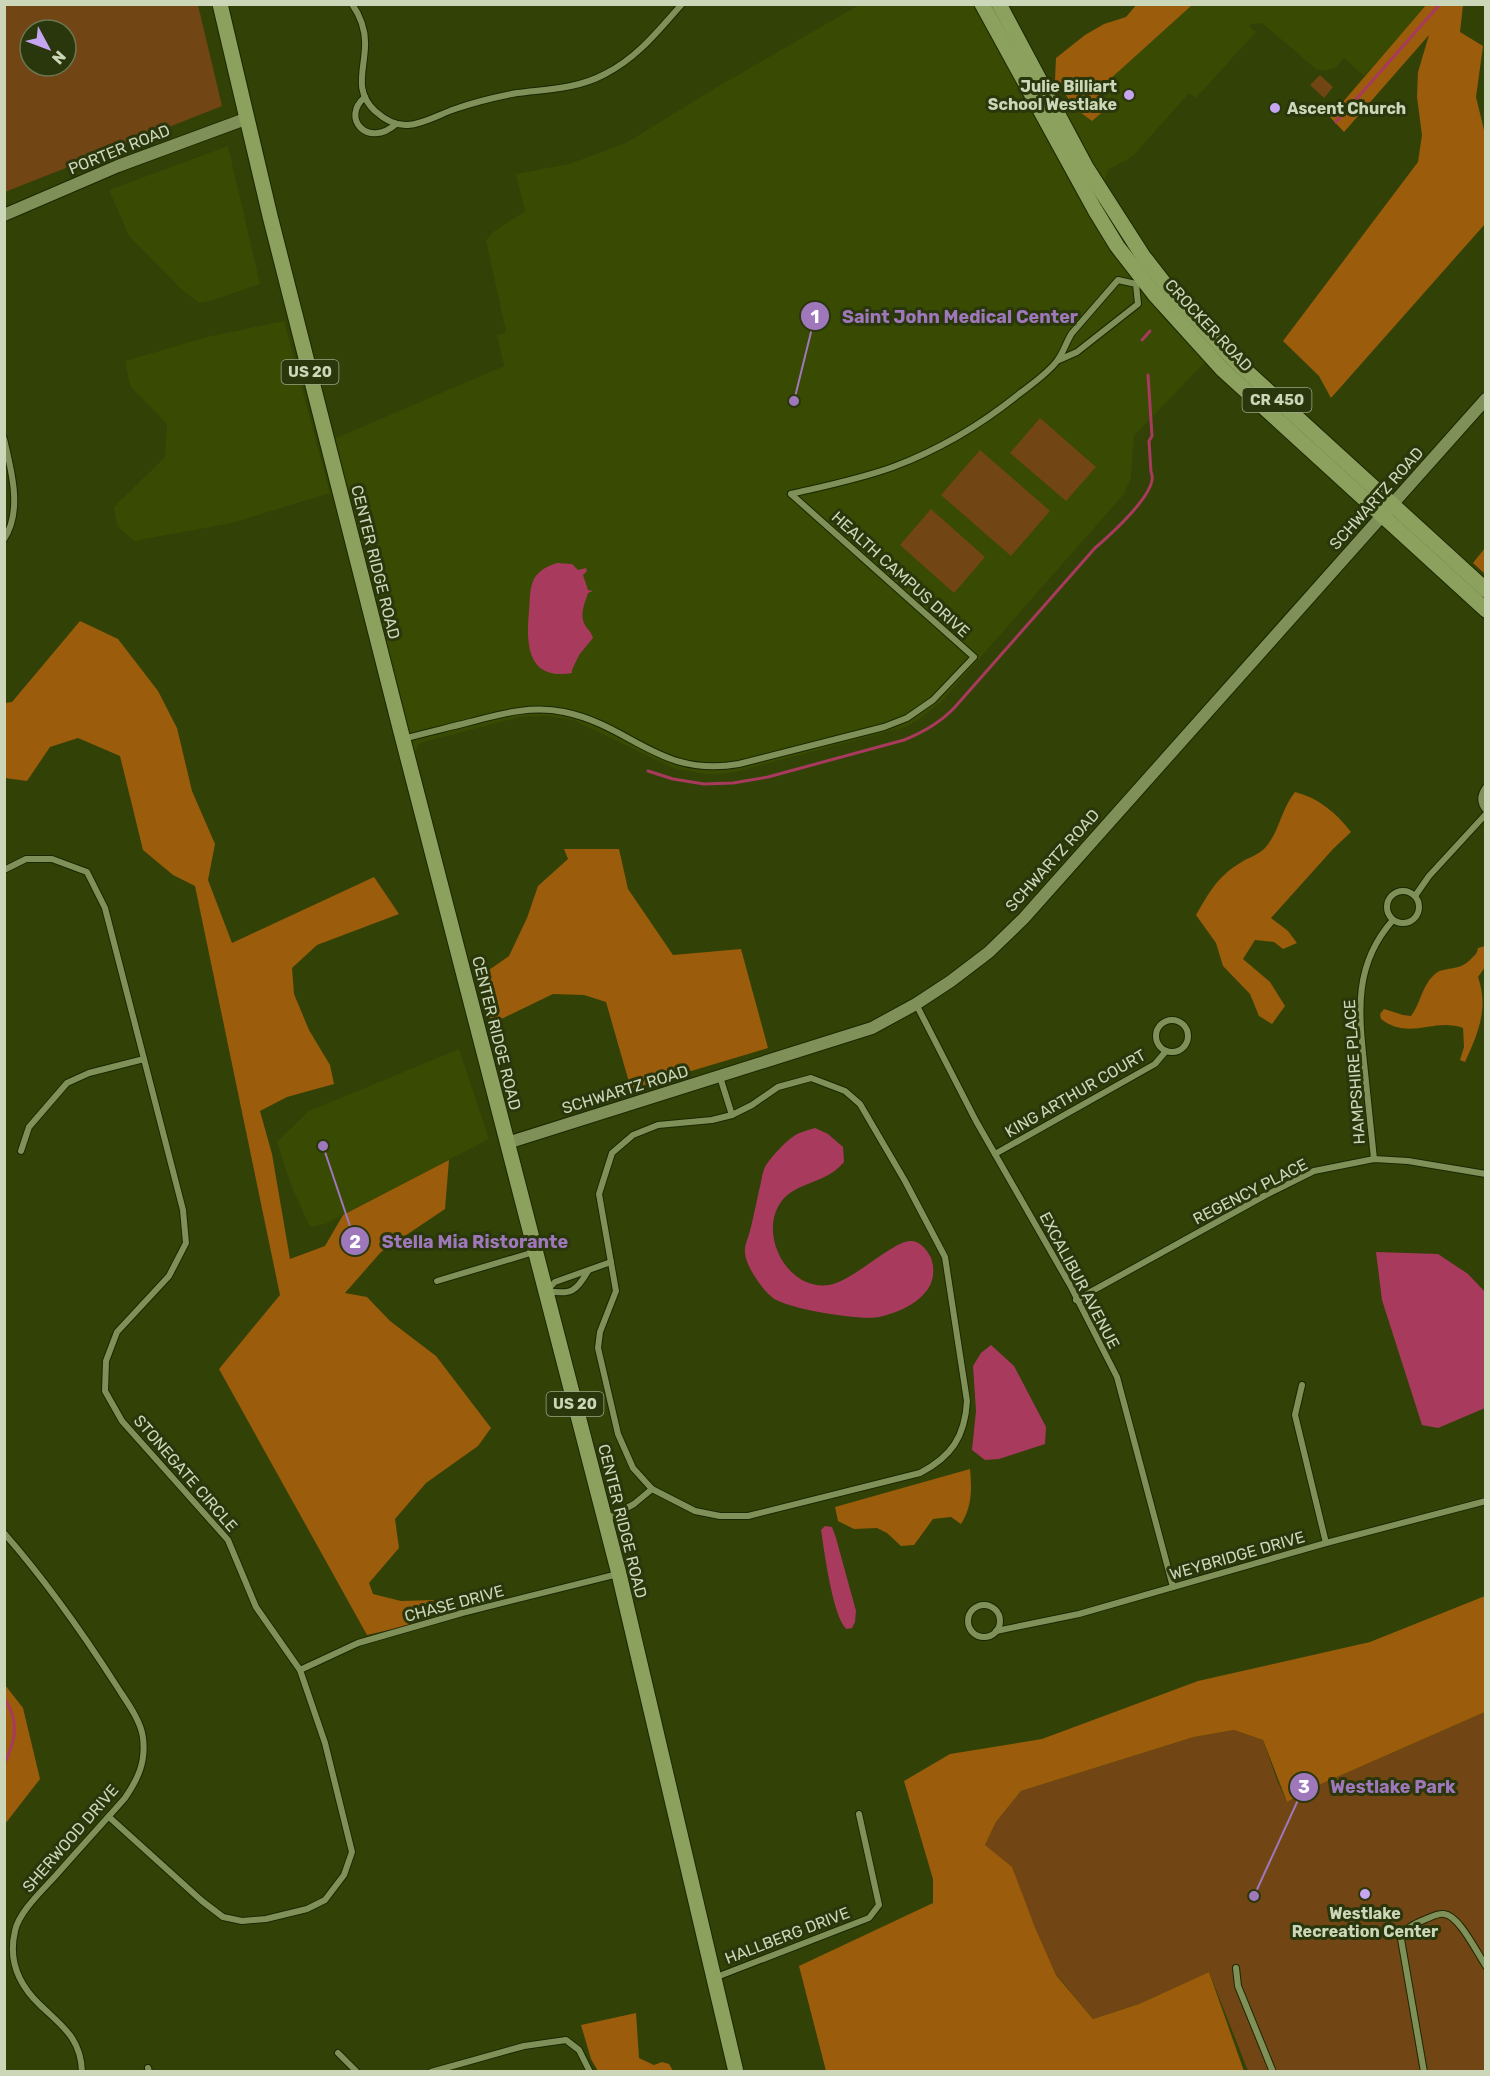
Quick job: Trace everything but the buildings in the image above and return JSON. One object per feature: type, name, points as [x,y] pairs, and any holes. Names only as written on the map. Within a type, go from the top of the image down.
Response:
[{"type":"main road","name":"CENTER RIDGE ROAD","points":[[220,4],[270,216],[619,1574],[736,2072]]},
{"type":"main road","name":"CROCKER ROAD","points":[[982,4],[1074,175],[1117,246],[1176,320],[1213,360],[1387,510],[1485,590]]},
{"type":"main road","name":"CROCKER ROAD","points":[[999,4],[1086,167],[1110,207],[1144,278],[1168,288],[1233,359],[1485,610]]},
{"type":"street","points":[[352,4],[364,31],[365,46],[360,77],[365,97],[378,114],[396,124],[416,124],[477,102],[518,93],[563,89],[599,78],[636,54],[682,4]]},
{"type":"street","points":[[365,97],[358,104],[356,111],[357,121],[362,129],[370,133],[381,134],[396,124]]},
{"type":"street","name":"PORTER ROAD","points":[[4,215],[118,166],[248,118]]},
{"type":"street","name":"HEALTH CAMPUS DRIVE","points":[[403,739],[526,709],[550,710],[571,713],[597,723],[677,762],[722,766],[739,764],[884,727],[916,713],[940,694],[974,657],[791,494],[873,474],[934,449],[967,430],[1007,404],[1059,360],[1077,352],[1138,304],[1144,278],[1118,280],[1066,342],[1059,360]]},
{"type":"street","name":"SCHWARTZ ROAD","points":[[507,1143],[872,1028],[916,1004],[966,970],[1019,922],[1485,399]]},
{"type":"street","points":[[4,439],[14,497],[13,515],[4,539]]},
{"type":"street","points":[[1415,896],[1428,876],[1485,812],[1480,797],[1485,787]]},
{"type":"street","name":"STONEGATE CIRCLE","points":[[4,870],[26,859],[52,859],[87,872],[105,908],[183,1210],[186,1243],[169,1276],[117,1332],[106,1360],[105,1391],[122,1421],[228,1540],[256,1607],[300,1670],[325,1743],[352,1852],[344,1875],[325,1900],[307,1910],[266,1919],[242,1921],[223,1917],[202,1901],[108,1817]]},
{"type":"street","points":[[1400,891],[1406,891],[1415,896],[1419,910],[1414,919],[1403,923],[1389,916],[1386,906],[1391,896],[1400,891]]},
{"type":"street","name":"HAMPSHIRE PLACE","points":[[1374,1159],[1361,1036],[1360,998],[1365,969],[1374,945],[1393,920]]},
{"type":"street","name":"EXCALIBUR AVENUE","points":[[916,1004],[995,1154],[1070,1285],[1117,1377],[1173,1587]]},
{"type":"street","points":[[1167,1020],[1176,1020],[1185,1027],[1187,1040],[1180,1049],[1174,1052],[1166,1051],[1157,1043],[1157,1030],[1167,1020]]},
{"type":"street","name":"KING ARTHUR COURT","points":[[995,1154],[1155,1064],[1166,1051]]},
{"type":"street","points":[[21,1151],[28,1127],[67,1083],[89,1073],[144,1059]]},
{"type":"street","points":[[720,1077],[732,1115]]},
{"type":"street","points":[[811,1078],[845,1090],[860,1104],[905,1181],[945,1257],[967,1401],[966,1423],[954,1445],[938,1463],[920,1473],[748,1516],[720,1516],[695,1511],[652,1489],[633,1468],[618,1434],[598,1348],[600,1332],[616,1291],[611,1262],[599,1194],[612,1153],[633,1134],[658,1125],[712,1120],[732,1115],[778,1088],[811,1078]]},
{"type":"street","name":"REGENCY PLACE","points":[[1076,1300],[1314,1171],[1374,1159],[1408,1161],[1485,1174]]},
{"type":"street","points":[[437,1281],[536,1251]]},
{"type":"street","points":[[547,1291],[555,1282],[611,1262]]},
{"type":"street","points":[[547,1291],[564,1294],[578,1288],[588,1271]]},
{"type":"street","points":[[1302,1385],[1295,1415],[1326,1543]]},
{"type":"street","points":[[605,1521],[634,1504],[652,1489]]},
{"type":"street","name":"WEYBRIDGE DRIVE","points":[[996,1631],[1078,1614],[1326,1543],[1485,1501]]},
{"type":"street","name":"SHERWOOD DRIVE","points":[[4,1533],[63,1605],[129,1706],[143,1736],[143,1762],[137,1780],[125,1798],[28,1907],[15,1928],[13,1957],[16,1973],[37,2002],[70,2033],[76,2042],[82,2072]]},
{"type":"street","name":"CHASE DRIVE","points":[[300,1670],[358,1643],[462,1613],[619,1574]]},
{"type":"street","points":[[979,1606],[993,1608],[999,1619],[996,1631],[986,1637],[973,1633],[968,1623],[973,1610],[979,1606]]},
{"type":"street","name":"HALLBERG DRIVE","points":[[713,1978],[869,1918],[879,1905],[859,1814]]},
{"type":"street","points":[[1424,2072],[1401,1939],[1410,1925],[1443,1913],[1452,1916],[1459,1923],[1485,1966]]},
{"type":"street","points":[[1236,1968],[1238,1986],[1273,2072]]},
{"type":"street","points":[[431,2072],[524,2046],[566,2040],[579,2050],[590,2072]]},
{"type":"street","points":[[338,2053],[357,2072]]},
{"type":"shaded area","points":[[1137,4],[1192,5],[1109,80],[1100,97],[1107,108],[1092,121],[1076,109],[1055,80],[1056,58],[1085,35],[1104,24],[1126,17]]},
{"type":"shaded area","points":[[1427,4],[1463,5],[1460,32],[1483,46],[1476,97],[1485,134],[1485,224],[1331,398],[1319,376],[1283,341],[1418,162],[1422,135],[1417,97],[1418,72],[1429,35],[1344,132],[1330,117]]},
{"type":"shaded area","points":[[4,5],[198,5],[222,106],[5,192]]},
{"type":"shaded area","points":[[859,5],[976,5],[1116,257],[1166,321],[1206,361],[1134,436],[1131,478],[1124,494],[941,702],[905,727],[735,772],[718,774],[673,768],[573,720],[547,716],[520,717],[423,742],[419,744],[414,754],[334,439],[504,366],[497,335],[506,332],[486,240],[493,232],[525,211],[516,174],[569,164],[626,143]]},
{"type":"shaded area","name":"Julie Billiart School Westlake","points":[[1182,5],[1427,5],[1364,76],[1344,58],[1335,68],[1324,71],[1316,69],[1262,23],[1251,24],[1249,26],[1256,32],[1196,98],[1189,93],[1133,156],[1108,170],[1104,183],[1059,102],[1099,81]]},
{"type":"shaded area","points":[[1320,75],[1333,87],[1324,98],[1310,85]]},
{"type":"shaded area","points":[[228,146],[260,284],[199,303],[179,287],[129,236],[109,190]]},
{"type":"shaded area","points":[[284,321],[330,493],[232,523],[134,541],[117,526],[114,507],[165,457],[167,424],[130,386],[125,361],[207,337]]},
{"type":"shaded area","points":[[1040,418],[1096,467],[1066,501],[1010,453]]},
{"type":"shaded area","points":[[980,450],[1050,511],[1011,556],[941,495]]},
{"type":"shaded area","points":[[931,509],[985,557],[954,593],[900,545]]},
{"type":"shaded area","points":[[1485,548],[1485,574],[1473,563]]},
{"type":"shaded area","points":[[557,563],[572,564],[578,570],[586,568],[587,571],[583,575],[588,590],[593,591],[588,593],[583,609],[583,621],[593,638],[579,655],[572,673],[557,674],[546,671],[538,666],[529,647],[528,623],[532,583],[541,571]]},
{"type":"shaded area","points":[[80,621],[118,639],[158,691],[177,728],[192,791],[215,844],[208,880],[232,943],[374,877],[399,914],[317,945],[292,968],[294,994],[309,1030],[330,1065],[334,1084],[287,1097],[260,1111],[272,1154],[290,1259],[325,1246],[343,1215],[449,1160],[445,1209],[381,1252],[345,1293],[367,1297],[390,1321],[436,1356],[491,1428],[478,1446],[426,1483],[395,1519],[399,1548],[369,1583],[373,1594],[401,1601],[434,1600],[410,1625],[367,1635],[219,1369],[280,1295],[195,886],[173,875],[143,850],[120,756],[78,738],[50,747],[27,781],[5,778],[5,703],[12,702]]},
{"type":"shaded area","points":[[1295,792],[1312,798],[1326,807],[1351,832],[1271,918],[1288,931],[1297,943],[1283,949],[1274,942],[1255,940],[1243,959],[1270,982],[1285,1006],[1272,1024],[1259,1016],[1250,994],[1223,966],[1216,943],[1196,915],[1214,886],[1225,874],[1262,851],[1269,843]]},
{"type":"shaded area","points":[[564,849],[619,849],[628,889],[673,955],[741,949],[768,1048],[631,1089],[606,1002],[584,995],[553,994],[491,1024],[479,977],[509,956],[527,918],[538,886],[568,859]]},
{"type":"shaded area","points":[[1485,946],[1485,967],[1478,977],[1482,1000],[1481,1021],[1465,1062],[1460,1060],[1464,1047],[1463,1028],[1442,1025],[1402,1028],[1381,1019],[1380,1014],[1384,1009],[1411,1016],[1427,983],[1435,974],[1465,964],[1476,954],[1478,948]]},
{"type":"shaded area","points":[[459,1049],[489,1139],[325,1224],[310,1227],[291,1185],[277,1142],[309,1111]]},
{"type":"shaded area","points":[[815,1128],[828,1134],[843,1147],[844,1162],[828,1175],[794,1190],[781,1202],[775,1215],[773,1229],[775,1244],[781,1258],[789,1270],[801,1279],[814,1284],[829,1285],[850,1276],[895,1246],[904,1242],[918,1243],[931,1258],[932,1281],[920,1298],[911,1305],[890,1314],[870,1318],[825,1313],[793,1306],[773,1298],[755,1277],[748,1264],[745,1248],[765,1167],[775,1153],[790,1139],[799,1133]]},
{"type":"shaded area","points":[[1376,1252],[1438,1254],[1468,1274],[1485,1292],[1485,1408],[1438,1428],[1422,1425],[1382,1300]]},
{"type":"shaded area","points":[[991,1345],[1014,1366],[1046,1427],[1045,1444],[999,1459],[985,1460],[972,1450],[976,1411],[973,1366],[981,1353]]},
{"type":"shaded area","points":[[970,1469],[970,1498],[961,1524],[951,1517],[933,1519],[914,1545],[901,1546],[887,1533],[877,1528],[854,1529],[838,1521],[835,1507]]},
{"type":"shaded area","points":[[825,1526],[832,1527],[856,1611],[852,1628],[847,1629],[842,1623],[833,1598],[821,1530]]},
{"type":"shaded area","points":[[1485,1596],[1485,1712],[1319,1785],[1287,1802],[1263,1740],[1234,1730],[1194,1737],[1021,1791],[996,1822],[985,1845],[1012,1867],[1056,1975],[1093,2019],[1139,2004],[1209,1972],[1244,2071],[826,2071],[799,1966],[933,1903],[933,1879],[904,1781],[950,1754],[1042,1739],[1198,1681],[1370,1642]]},
{"type":"shaded area","points":[[5,1685],[23,1708],[40,1779],[5,1824]]},
{"type":"shaded area","points":[[1485,1712],[1485,2071],[1248,2071],[1209,1972],[1139,2004],[1093,2019],[1055,1973],[1034,1925],[985,1845],[996,1822],[1021,1791],[1194,1737],[1234,1730],[1263,1740],[1287,1802],[1319,1785]]},
{"type":"shaded area","points":[[636,2013],[639,2058],[654,2065],[662,2062],[669,2064],[673,2071],[598,2071],[591,2059],[581,2025]]},
{"type":"waterway","points":[[1336,122],[1440,4]]},
{"type":"waterway","points":[[1142,340],[1150,331]]},
{"type":"waterway","points":[[648,771],[673,779],[704,784],[733,783],[768,777],[904,740],[944,718],[1095,548],[1132,512],[1148,490],[1152,480],[1148,375]]},
{"type":"waterway","points":[[4,1698],[14,1723],[13,1739],[4,1764]]},
{"type":"place","name":"Julie Billiart School Westlake","points":[[1129,95]]},
{"type":"place","name":"Ascent Church","points":[[1275,108]]},
{"type":"place","name":"Saint John Medical Center","points":[[794,401]]},
{"type":"place","name":"Stella Mia Ristorante","points":[[323,1146]]},
{"type":"place","name":"Westlake Recreation Center","points":[[1365,1894]]},
{"type":"place","name":"Westlake Park","points":[[1254,1896]]}]
